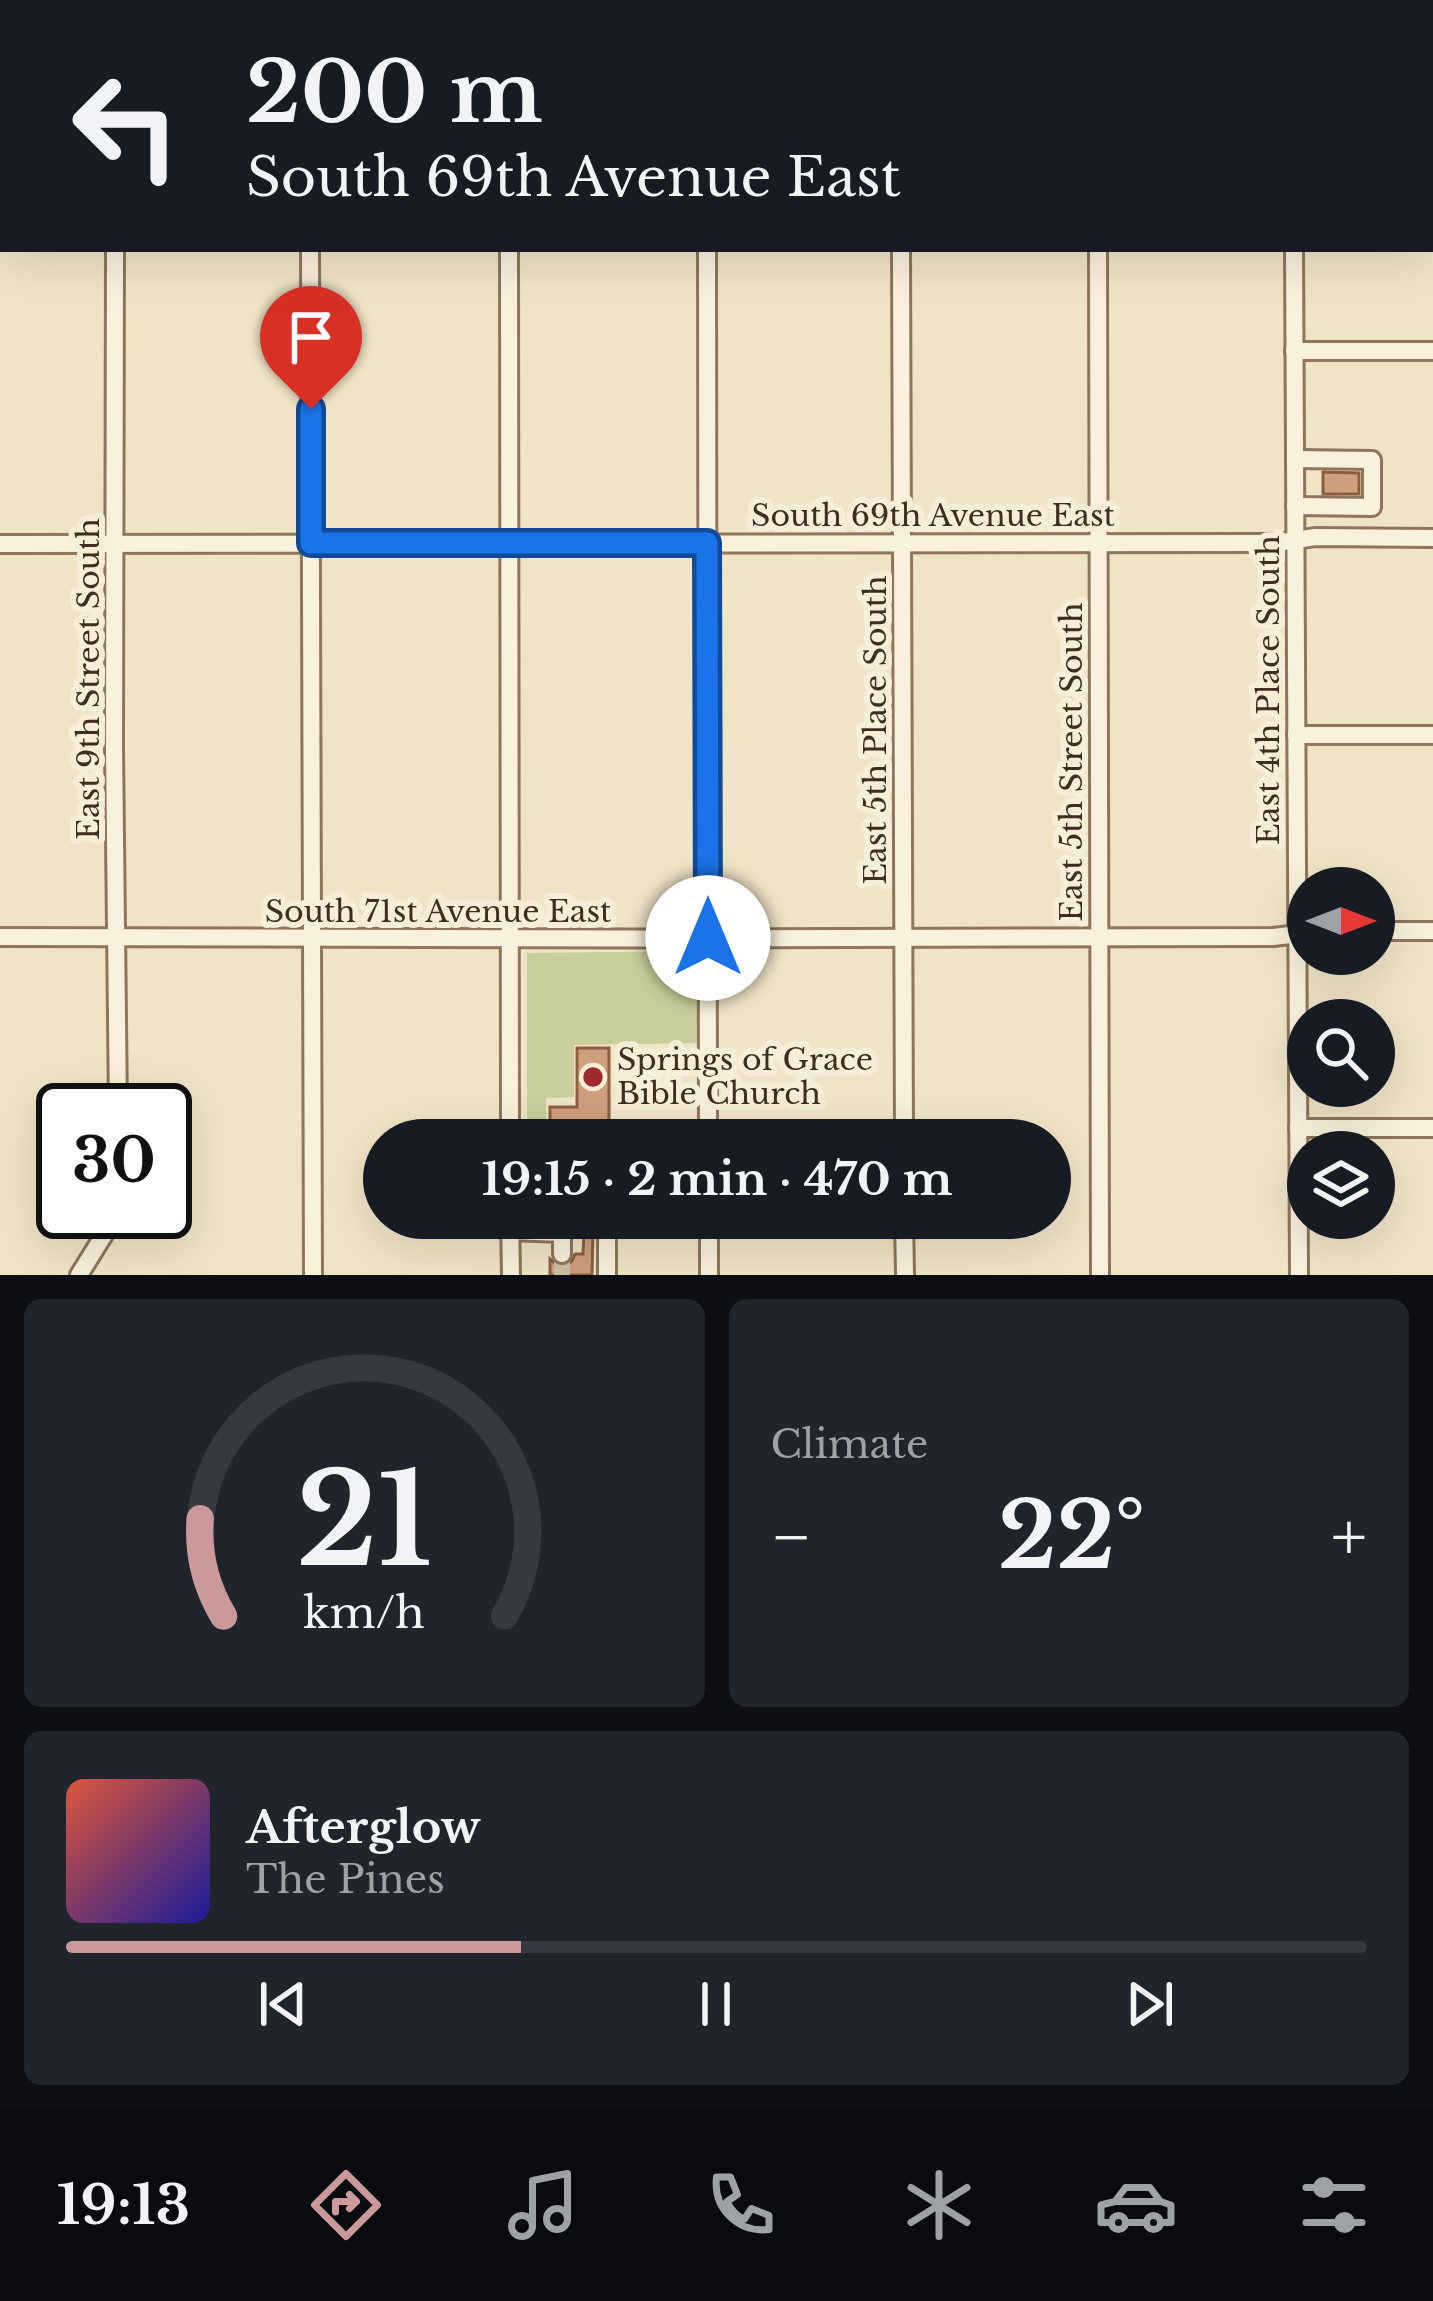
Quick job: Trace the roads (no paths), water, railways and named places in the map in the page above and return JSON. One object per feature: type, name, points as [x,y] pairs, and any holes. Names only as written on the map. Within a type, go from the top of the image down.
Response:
[{"type":"street","name":"East 9th Street South","points":[[116,252],[118,1083]]},
{"type":"street","points":[[310,252],[313,1275]]},
{"type":"street","points":[[509,252],[510,1119]]},
{"type":"street","points":[[707,252],[709,1119]]},
{"type":"street","name":"East 5th Place South","points":[[901,252],[904,1119]]},
{"type":"street","name":"East 5th Street South","points":[[1098,252],[1100,1275]]},
{"type":"street","name":"East 4th Place South","points":[[1294,252],[1300,867]]},
{"type":"street","points":[[1294,351],[1433,351]]},
{"type":"street","points":[[1295,459],[1372,460],[1372,507],[1295,506]]},
{"type":"street","name":"South 69th Avenue East","points":[[0,544],[1276,543],[1315,537],[1433,538]]},
{"type":"street","points":[[1296,735],[1433,735]]},
{"type":"street","points":[[1395,931],[1433,931]]},
{"type":"street","name":"South 71st Avenue East","points":[[0,937],[1287,936]]},
{"type":"street","name":"East 4th Place South","points":[[1299,1275],[1301,975]]},
{"type":"street","points":[[638,1096],[708,1096]]},
{"type":"street","points":[[1298,1128],[1433,1128]]},
{"type":"street","points":[[79,1275],[101,1239]]},
{"type":"street","points":[[510,1239],[511,1275]]},
{"type":"street","points":[[562,1239],[562,1254]]},
{"type":"street","points":[[607,1239],[607,1275]]},
{"type":"street","points":[[709,1239],[709,1275]]},
{"type":"street","points":[[904,1239],[904,1275]]},
{"type":"tunnel","points":[[562,1254],[562,1275]]},
{"type":"place","name":"Springs of Grace Bible Church","points":[[593,1077]]}]
